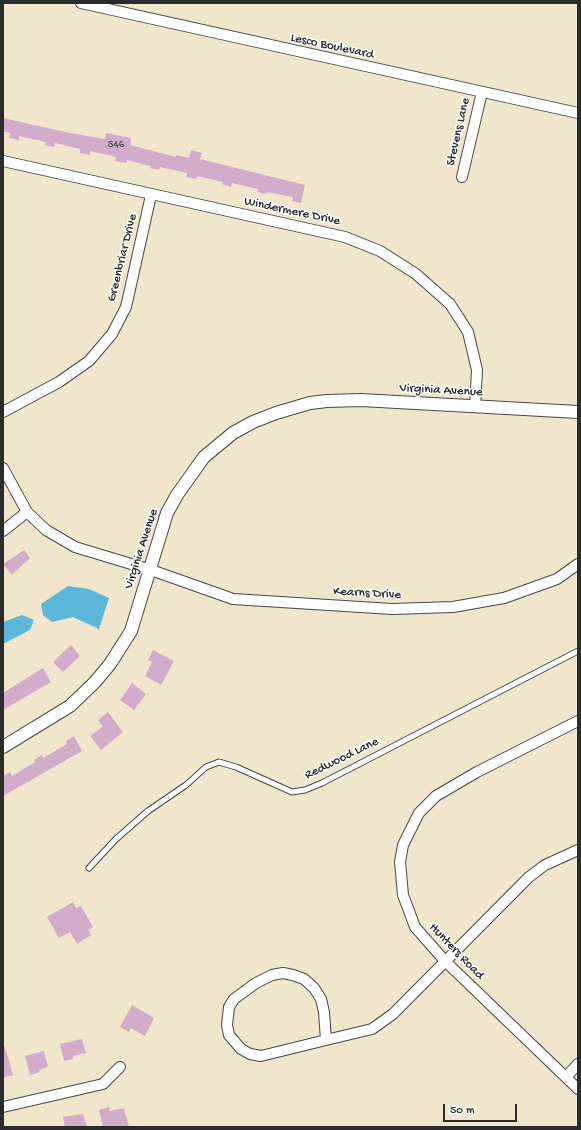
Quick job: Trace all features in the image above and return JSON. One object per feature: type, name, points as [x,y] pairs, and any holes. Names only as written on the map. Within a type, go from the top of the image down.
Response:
[{"type":"street","name":"Lesco Boulevard","points":[[81,3],[578,114]]},
{"type":"street","name":"Stevens Lane","points":[[462,177],[482,92]]},
{"type":"street","name":"Windermere Drive","points":[[3,161],[345,237],[380,251],[416,274],[450,304],[468,332],[477,370],[475,407]]},
{"type":"street","name":"Greenbriar Drive","points":[[3,412],[60,382],[88,360],[112,334],[126,307],[151,195]]},
{"type":"street","name":"Virginia Avenue","points":[[3,747],[70,706],[95,682],[110,664],[131,631],[151,570],[167,513],[181,489],[204,458],[218,444],[253,422],[276,412],[310,403],[327,401],[362,400],[578,412]]},
{"type":"street","name":"Kearns Drive","points":[[3,468],[27,512],[46,530],[75,547],[151,570],[233,599],[392,609],[453,607],[504,598],[558,579],[578,564]]},
{"type":"street","points":[[3,531],[27,512]]},
{"type":"street","name":"Hunters Road","points":[[578,721],[477,772],[436,796],[419,813],[402,850],[400,862],[403,895],[415,927],[445,961],[578,1089]]},
{"type":"street","points":[[326,1040],[324,1012],[321,999],[314,988],[304,979],[293,975],[283,973],[272,975],[256,983],[234,999],[229,1007],[227,1025],[229,1035],[241,1049],[250,1054],[261,1056],[372,1029],[393,1014],[529,877],[545,865],[577,853]]},
{"type":"street","points":[[566,1077],[578,1064]]},
{"type":"street","points":[[3,1107],[103,1084],[120,1067]]},
{"type":"lane","name":"Redwood Lane","points":[[89,868],[116,839],[143,816],[186,785],[206,767],[219,762],[236,767],[292,792],[305,790],[322,783],[578,652]]},
{"type":"water","points":[[68,586],[89,589],[109,598],[99,629],[73,617],[52,622],[43,615],[41,604]]},
{"type":"water","points":[[22,615],[34,620],[30,630],[3,644],[3,622]]},
{"type":"building","points":[[3,118],[105,139],[106,133],[131,138],[130,145],[176,157],[176,155],[189,158],[191,150],[202,153],[200,159],[305,185],[301,203],[292,201],[293,197],[267,192],[266,194],[257,192],[258,189],[232,183],[231,187],[222,184],[223,182],[197,176],[196,179],[186,177],[187,173],[160,167],[159,170],[150,168],[151,166],[127,160],[126,163],[115,161],[116,157],[90,151],[90,155],[80,153],[80,149],[55,143],[54,147],[45,145],[46,142],[19,136],[19,140],[9,138],[10,133],[3,131]]},
{"type":"building","points":[[24,550],[30,558],[12,575],[3,564]]},
{"type":"building","points":[[71,645],[80,656],[63,672],[53,662]]},
{"type":"building","points":[[153,650],[174,661],[161,685],[145,676],[152,662],[148,660]]},
{"type":"building","points":[[43,668],[51,682],[3,710],[3,693]]},
{"type":"building","points":[[132,683],[146,694],[134,710],[120,700]]},
{"type":"building","points":[[108,712],[123,732],[101,750],[90,736],[103,726],[98,720]]},
{"type":"building","points":[[74,736],[82,751],[3,796],[3,776],[10,772],[12,776],[35,762],[34,760],[42,755],[43,758],[67,744],[66,741]]},
{"type":"building","points":[[73,902],[76,908],[81,906],[93,927],[88,930],[91,935],[77,944],[70,932],[59,938],[47,917]]},
{"type":"building","points":[[132,1005],[154,1018],[145,1036],[131,1028],[129,1032],[120,1027]]},
{"type":"building","points":[[82,1039],[86,1053],[73,1056],[73,1059],[64,1061],[60,1044]]},
{"type":"building","points":[[5,1047],[13,1075],[3,1078],[3,1048]]},
{"type":"building","points":[[44,1051],[48,1067],[39,1070],[40,1072],[30,1075],[25,1056]]},
{"type":"building","points":[[109,1107],[110,1111],[124,1108],[129,1127],[103,1127],[99,1110]]},
{"type":"building","points":[[83,1114],[87,1127],[65,1127],[63,1117]]}]
